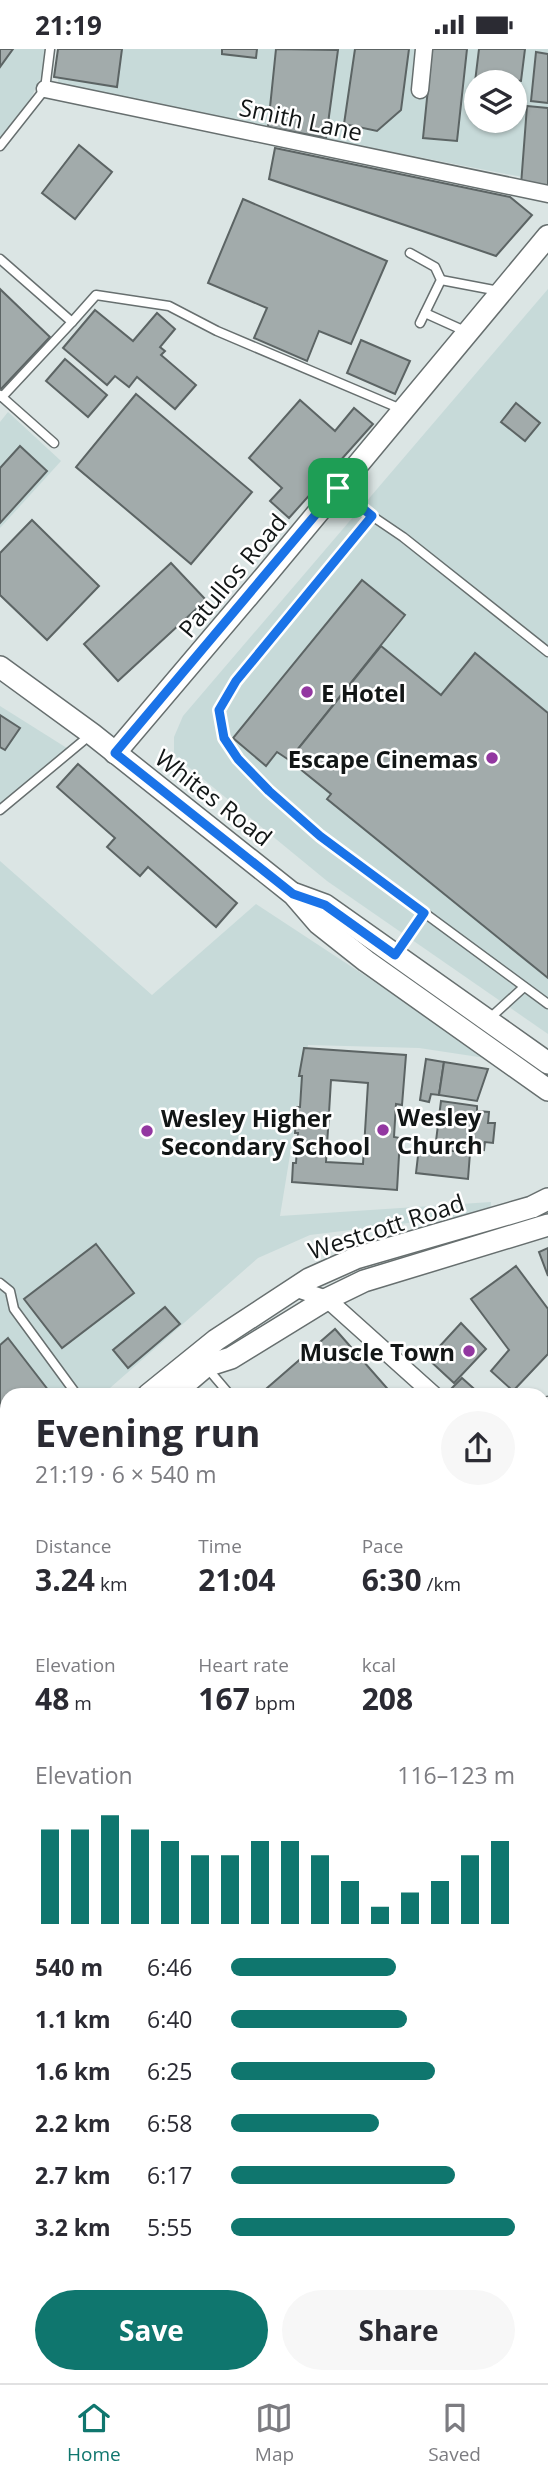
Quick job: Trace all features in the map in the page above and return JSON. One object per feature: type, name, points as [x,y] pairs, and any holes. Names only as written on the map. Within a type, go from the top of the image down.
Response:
[{"type":"main road","name":"Patullos Road","points":[[115,753],[548,236]]},
{"type":"main road","name":"Whites Road","points":[[0,667],[92,734],[293,894],[318,923],[366,961],[548,1090]]},
{"type":"main road","name":"Whites Road","points":[[293,894],[325,905],[548,1063]]},
{"type":"main road","name":"Westcott Road","points":[[157,1388],[216,1340],[309,1279],[356,1258],[532,1207],[548,1199]]},
{"type":"main road","name":"Westcott Road","points":[[180,1388],[206,1366],[231,1358],[327,1299],[364,1281],[548,1225]]},
{"type":"street","points":[[419,90],[424,49]]},
{"type":"street","name":"Smith Lane","points":[[45,89],[548,194]]},
{"type":"street","points":[[294,1288],[327,1299],[426,1388]]},
{"type":"lane","points":[[0,146],[45,89],[50,49]]},
{"type":"lane","points":[[410,253],[435,267],[441,280]]},
{"type":"lane","points":[[0,259],[72,322]]},
{"type":"lane","points":[[441,280],[502,291]]},
{"type":"lane","points":[[420,323],[441,280]]},
{"type":"lane","points":[[54,443],[1,396],[96,295],[169,306],[217,331],[403,410]]},
{"type":"lane","points":[[425,313],[468,333]]},
{"type":"lane","points":[[338,488],[548,652]]},
{"type":"lane","points":[[372,516],[236,681],[219,710],[224,738],[238,759],[269,791],[320,836],[548,1004]]},
{"type":"lane","points":[[0,810],[92,734]]},
{"type":"lane","points":[[395,955],[424,913]]},
{"type":"lane","points":[[488,1020],[524,987]]},
{"type":"lane","points":[[0,1283],[10,1291],[14,1308],[72,1388]]},
{"type":"lane","points":[[206,1366],[224,1388]]},
{"type":"shaded area","points":[[0,49],[46,49],[42,75],[30,100],[0,138]]},
{"type":"shaded area","points":[[63,49],[548,49],[548,182],[57,87]]},
{"type":"shaded area","points":[[548,289],[548,1034],[327,881],[174,755],[174,737],[183,716]]},
{"type":"shaded area","points":[[8,412],[61,461],[0,528],[0,422]]},
{"type":"shaded area","points":[[0,706],[70,750],[0,815]]},
{"type":"shaded area","name":"Wesley Higher Secondary School","points":[[0,861],[152,995],[256,904],[492,1059],[419,1048],[308,1045],[280,1216],[491,1202],[490,1213],[310,1235],[258,1258],[110,1388],[0,1388]]},
{"type":"building","points":[[0,49],[13,49],[0,67]]},
{"type":"building","points":[[58,49],[122,49],[117,87],[54,77]]},
{"type":"building","points":[[222,49],[257,49],[256,58],[222,54]]},
{"type":"building","points":[[276,49],[338,50],[326,138],[268,127]]},
{"type":"building","points":[[355,49],[409,49],[401,110],[377,131],[344,124]]},
{"type":"building","points":[[432,49],[467,49],[457,141],[423,138]]},
{"type":"building","points":[[479,49],[525,49],[522,70],[476,70]]},
{"type":"building","points":[[536,52],[548,54],[548,103],[531,101]]},
{"type":"building","points":[[527,106],[548,108],[548,187],[521,185]]},
{"type":"building","points":[[79,145],[112,172],[75,219],[42,193]]},
{"type":"building","points":[[275,148],[510,197],[532,215],[496,256],[269,179]]},
{"type":"building","points":[[243,199],[387,261],[351,344],[319,331],[307,361],[254,338],[267,308],[208,283]]},
{"type":"building","points":[[0,289],[50,337],[1,389],[0,388]]},
{"type":"building","points":[[95,310],[133,341],[157,313],[175,329],[160,347],[165,351],[161,355],[196,385],[175,409],[137,377],[129,387],[115,376],[107,385],[63,348]]},
{"type":"building","points":[[361,340],[410,361],[395,394],[347,373]]},
{"type":"building","points":[[65,359],[107,395],[88,417],[46,381]]},
{"type":"building","points":[[136,394],[252,492],[191,564],[76,467]]},
{"type":"building","points":[[300,400],[335,431],[354,408],[373,424],[289,518],[270,501],[282,488],[249,458]]},
{"type":"building","points":[[516,403],[540,423],[525,441],[501,422]]},
{"type":"building","points":[[20,446],[47,471],[0,523],[0,468]]},
{"type":"building","points":[[32,520],[99,586],[47,640],[0,595],[0,553]]},
{"type":"building","points":[[171,563],[206,600],[118,681],[84,644]]},
{"type":"building","name":"E Hotel","points":[[362,580],[405,615],[289,760],[277,752],[266,766],[233,738]]},
{"type":"building","points":[[381,646],[441,695],[475,653],[548,713],[548,978],[327,799],[331,794],[289,760]]},
{"type":"building","points":[[0,715],[20,728],[5,750],[0,747]]},
{"type":"building","points":[[78,764],[237,903],[216,927],[148,867],[140,876],[107,847],[115,838],[57,787]]},
{"type":"building","points":[[304,1048],[406,1055],[402,1105],[396,1104],[394,1137],[400,1138],[397,1190],[292,1182],[298,1133],[295,1133],[297,1107],[300,1107],[302,1076],[299,1076]],"holes":[[[331,1080],[368,1083],[363,1164],[326,1162]]]},
{"type":"building","points":[[426,1059],[444,1062],[439,1095],[431,1094],[429,1102],[420,1100]]},
{"type":"building","points":[[444,1062],[488,1069],[477,1101],[439,1095]]},
{"type":"building","points":[[441,1101],[477,1106],[477,1111],[489,1112],[488,1123],[495,1123],[493,1143],[485,1142],[484,1150],[471,1148],[470,1153],[435,1149]]},
{"type":"building","points":[[419,1147],[470,1153],[468,1179],[416,1173]]},
{"type":"building","points":[[96,1244],[134,1293],[62,1348],[24,1299]]},
{"type":"building","points":[[548,1248],[548,1276],[539,1252]]},
{"type":"building","points":[[516,1266],[548,1309],[548,1354],[516,1388],[510,1388],[491,1371],[509,1350],[471,1299]]},
{"type":"building","points":[[165,1307],[180,1324],[128,1368],[113,1350]]},
{"type":"building","points":[[461,1323],[486,1349],[454,1383],[428,1359]]},
{"type":"building","points":[[335,1329],[387,1388],[267,1388]]},
{"type":"building","points":[[8,1338],[47,1388],[0,1388],[0,1345]]},
{"type":"building","points":[[462,1378],[473,1388],[452,1388]]},
{"type":"place","name":"E Hotel","points":[[307,692]]},
{"type":"place","name":"Escape Cinemas","points":[[492,758]]},
{"type":"place","name":"Wesley Church","points":[[383,1130]]},
{"type":"place","name":"Wesley Higher Secondary School","points":[[147,1131]]},
{"type":"place","name":"Muscle Town","points":[[469,1351]]},
{"type":"route","points":[[338,488],[372,516],[236,681],[219,710],[224,738],[238,759],[269,791],[320,836],[424,913],[395,955],[325,905],[293,894],[115,753],[338,488]]}]
